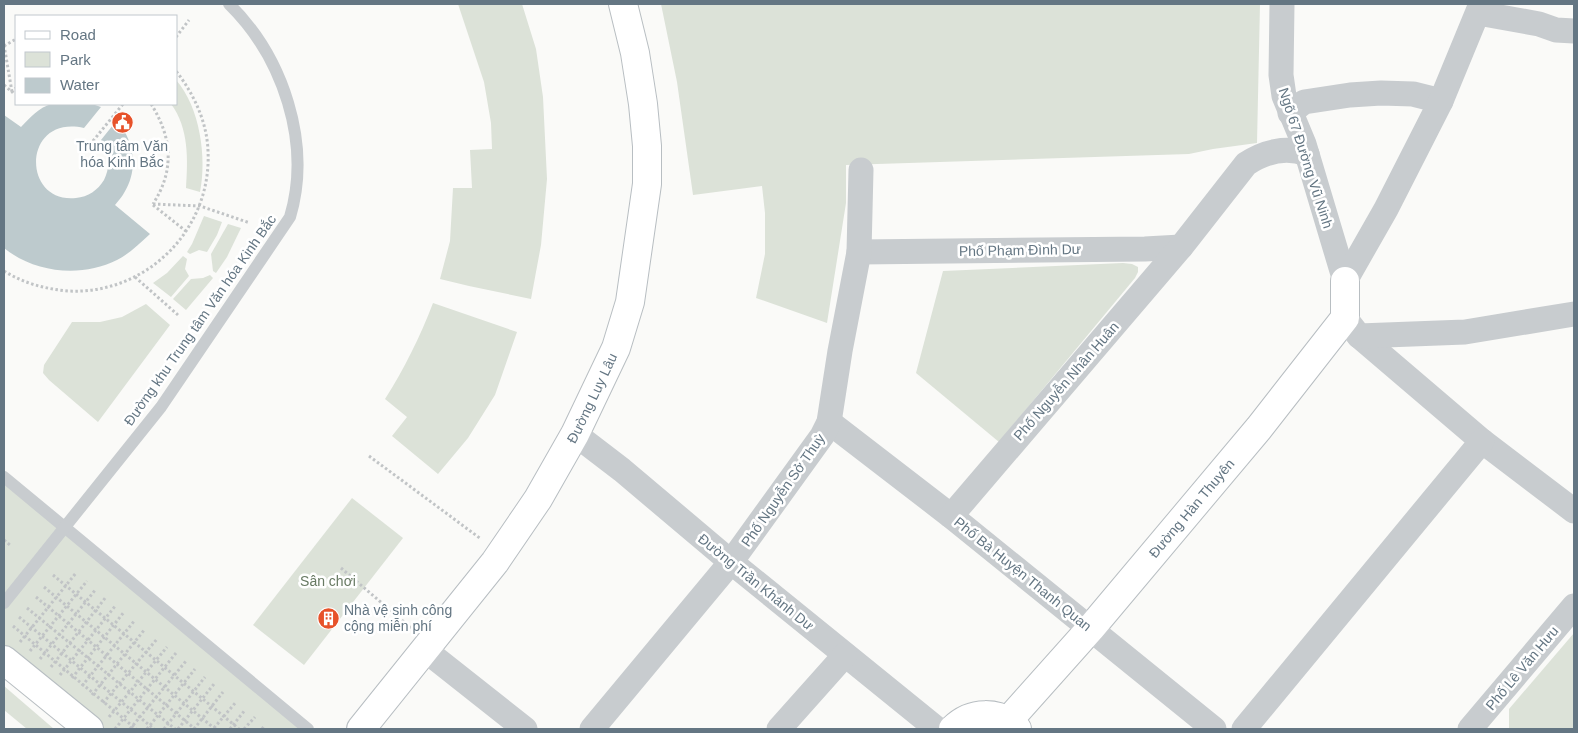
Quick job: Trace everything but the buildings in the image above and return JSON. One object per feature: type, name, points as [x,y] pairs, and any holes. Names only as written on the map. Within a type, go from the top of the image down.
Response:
[{"type":"street","name":"Đường Luy Lâu","points":[[360,729],[420,641],[495,562],[538,499],[575,434],[616,348],[630,302],[648,184],[643,104],[635,53],[623,4]]},
{"type":"street","name":"Ngõ 67 Đường Vũ Ninh","points":[[1282,4],[1281,75],[1284,96],[1307,154],[1345,281]]},
{"type":"street","points":[[1574,30],[1556,30],[1479,7],[1441,101],[1386,209],[1345,281],[1352,327],[1482,441],[1574,511]]},
{"type":"street","points":[[1290,113],[1304,102],[1350,95],[1398,93],[1426,96],[1441,101]]},
{"type":"street","name":"Phố Nguyễn Nhân Huân","points":[[951,516],[1181,247],[1246,164],[1255,158],[1274,152],[1298,150],[1307,154]]},
{"type":"street","name":"Phố Nguyễn Sở Thuỳ","points":[[592,729],[731,562],[815,448],[829,422],[858,252],[861,170]]},
{"type":"street","name":"Phố Phạm Đình Dư","points":[[858,252],[1181,247]]},
{"type":"street","points":[[1352,327],[1466,332],[1574,314]]},
{"type":"street","name":"Đường Hàn Thuyên","points":[[1012,725],[1259,428],[1352,327]]},
{"type":"street","name":"Phố Bà Huyện Thanh Quan","points":[[829,422],[951,516],[1214,729]]},
{"type":"street","name":"Đường Trần Khánh Dư","points":[[575,434],[622,470],[731,562],[937,729]]},
{"type":"street","points":[[1244,729],[1482,441]]},
{"type":"street","name":"Phố Lê Văn Hưu","points":[[1475,727],[1574,606]]},
{"type":"street","points":[[420,641],[525,729]]},
{"type":"street","points":[[779,729],[846,654]]},
{"type":"street","points":[[14,656],[97,721]]},
{"type":"street","points":[[953,729],[967,719],[981,715],[995,716],[1012,725]]},
{"type":"lane","name":"Đường khu Trung tâm Văn hóa Kinh Bắc","points":[[4,603],[161,407],[290,217],[295,194],[297,162],[296,138],[291,112],[279,75],[272,61],[247,23],[229,4]]},
{"type":"lane","points":[[4,478],[308,729]]},
{"type":"path","points":[[178,34],[188,20]]},
{"type":"path","points":[[4,45],[12,92]]},
{"type":"path","points":[[4,271],[15,278],[49,290],[85,292],[121,284],[146,271],[169,254],[186,232],[200,206],[207,179],[208,150],[204,122],[193,96],[178,74]]},
{"type":"path","points":[[4,86],[12,92]]},
{"type":"path","points":[[12,92],[15,89]]},
{"type":"path","points":[[94,141],[122,105]]},
{"type":"path","points":[[152,105],[163,127],[167,140],[168,154],[165,180],[153,204]]},
{"type":"path","points":[[153,204],[200,206],[250,223]]},
{"type":"path","points":[[153,204],[186,232]]},
{"type":"path","points":[[135,277],[178,315]]},
{"type":"path","points":[[370,456],[482,540]]},
{"type":"path","points":[[4,540],[10,545]]},
{"type":"path","points":[[341,568],[420,641]]},
{"type":"path","points":[[14,656],[24,636],[76,573]]},
{"type":"path","points":[[53,575],[239,729]]},
{"type":"path","points":[[14,656],[35,645],[87,581]]},
{"type":"path","points":[[44,587],[214,729],[236,702]]},
{"type":"path","points":[[34,665],[96,589]]},
{"type":"path","points":[[36,597],[194,729],[224,692]]},
{"type":"path","points":[[50,668],[106,597]]},
{"type":"path","points":[[59,675],[116,605]]},
{"type":"path","points":[[28,608],[158,716],[177,729],[214,684]]},
{"type":"path","points":[[68,683],[124,612]]},
{"type":"path","points":[[19,617],[140,718],[148,728],[154,729]]},
{"type":"path","points":[[78,691],[135,620]]},
{"type":"path","points":[[13,626],[133,728],[186,661]]},
{"type":"path","points":[[88,700],[145,629]]},
{"type":"path","points":[[97,721],[104,703],[157,638]]},
{"type":"path","points":[[97,721],[114,711],[167,646]]},
{"type":"path","points":[[115,729],[176,654]]},
{"type":"path","points":[[148,728],[195,669]]},
{"type":"path","points":[[164,729],[205,677]]},
{"type":"path","points":[[230,729],[245,710]]},
{"type":"path","points":[[244,729],[254,716]]},
{"type":"path","points":[[262,729],[265,725]]},
{"type":"green space","points":[[458,4],[522,4],[536,49],[543,97],[547,179],[541,245],[531,299],[440,279],[450,241],[453,188],[472,188],[470,150],[492,149],[491,123],[484,82]]},
{"type":"green space","points":[[661,4],[1260,4],[1257,143],[1189,154],[846,165],[846,203],[827,323],[756,298],[765,254],[765,213],[762,186],[693,195],[677,82]]},
{"type":"green space","points":[[178,83],[191,104],[200,133],[203,164],[200,192],[186,188],[186,144],[177,113],[172,105],[178,105]]},
{"type":"green space","points":[[204,216],[222,222],[207,252],[199,250],[190,254],[187,252]]},
{"type":"green space","points":[[228,224],[241,228],[227,257],[216,273],[213,271],[211,254]]},
{"type":"green space","points":[[183,256],[187,259],[185,269],[189,276],[171,297],[153,283],[167,273]]},
{"type":"green space","points":[[1123,263],[1138,267],[1135,278],[999,442],[916,373],[943,271]]},
{"type":"green space","points":[[210,275],[213,278],[186,310],[173,299],[191,279]]},
{"type":"green space","points":[[433,303],[517,332],[495,395],[468,438],[438,474],[392,436],[407,417],[385,399],[423,328]]},
{"type":"green space","points":[[146,304],[170,325],[98,422],[49,380],[43,373],[44,365],[72,322],[100,322],[122,317]]},
{"type":"green space","points":[[4,477],[308,729],[89,729],[4,660]]},
{"type":"green space","name":"Sân chơi","points":[[352,498],[403,538],[304,665],[253,625]]},
{"type":"green space","points":[[1574,633],[1574,729],[1509,729],[1509,709]]},
{"type":"green space","points":[[4,686],[54,729],[27,729],[4,710]]},
{"type":"water","points":[[47,105],[95,105],[101,107],[84,128],[64,127],[49,134],[40,146],[36,160],[38,175],[45,188],[58,196],[76,198],[85,196],[102,184],[108,170],[108,164],[106,149],[101,140],[117,120],[123,128],[131,146],[133,165],[129,184],[115,205],[150,234],[126,255],[103,266],[74,271],[44,268],[16,256],[4,248],[4,115],[21,127]]},
{"type":"place","name":"Trung tâm Văn hóa Kinh Bắc","points":[[122,123]]},
{"type":"place","name":"Nhà vệ sinh công cộng miễn phí","points":[[328,618]]}]
